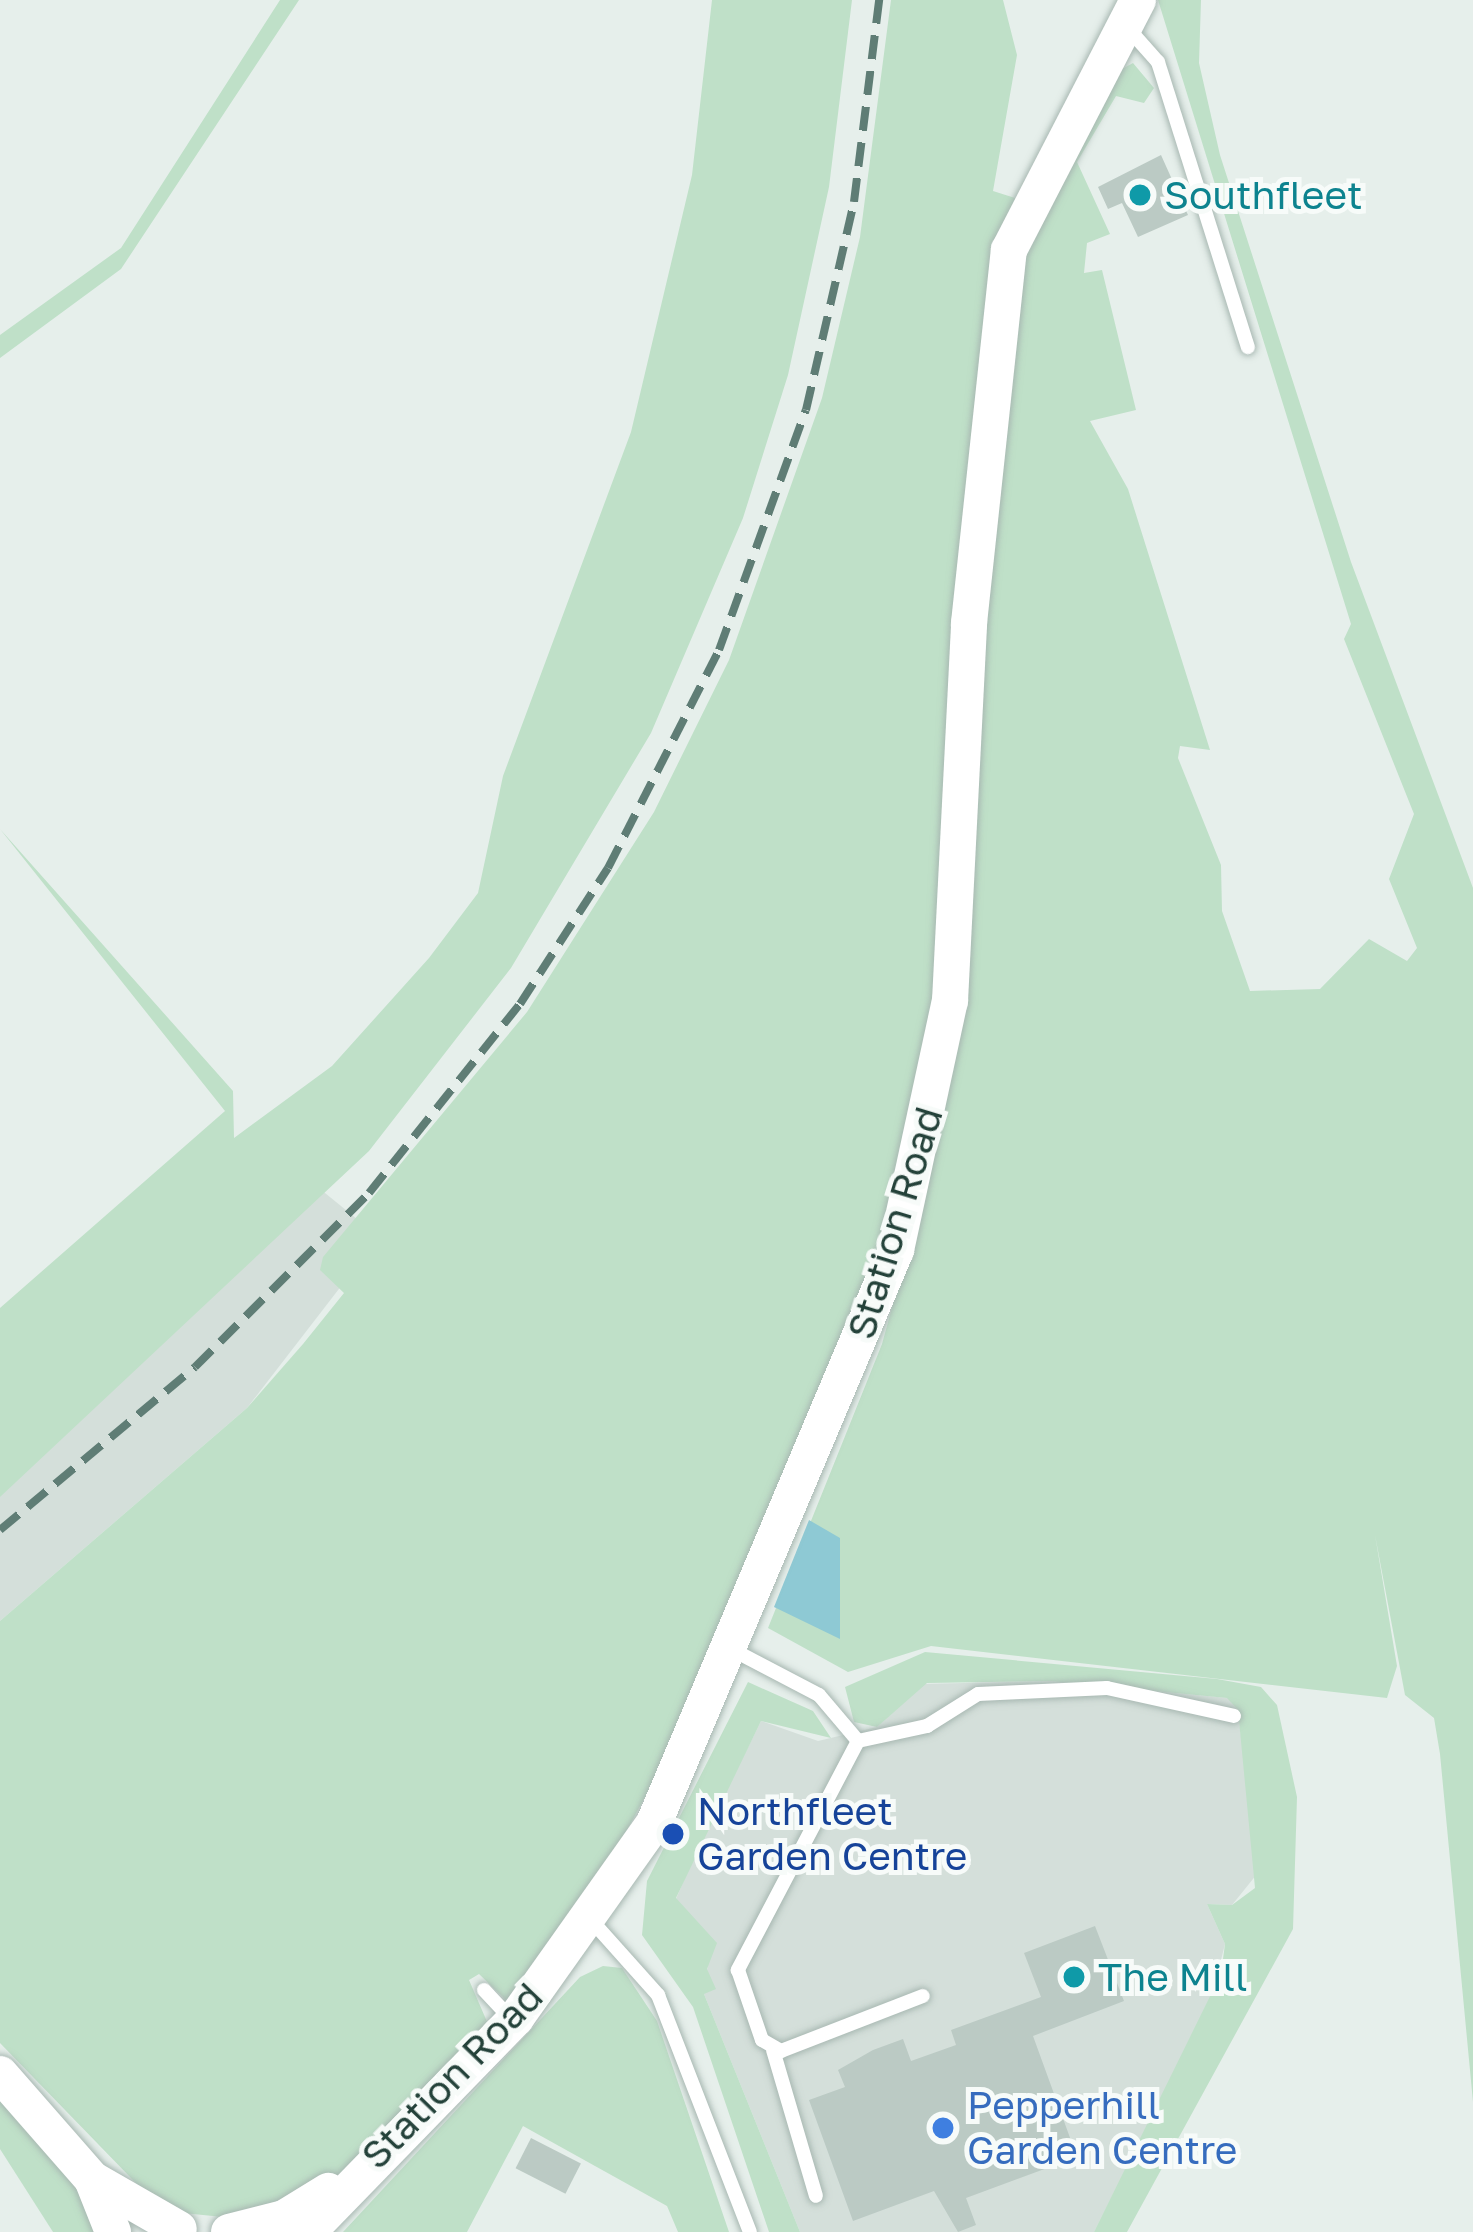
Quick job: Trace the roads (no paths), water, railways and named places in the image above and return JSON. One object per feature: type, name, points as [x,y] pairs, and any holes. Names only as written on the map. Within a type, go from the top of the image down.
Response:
[{"type":"main road","name":"Station Road","points":[[229,2232],[284,2218],[389,2164],[591,1921],[676,1784],[896,1250],[937,1091],[969,623],[1016,227],[1132,13]]},
{"type":"main road","points":[[0,2074],[92,2179],[185,2231]]},
{"type":"main road","points":[[92,2179],[113,2232]]},
{"type":"main road","name":"Station Road","points":[[308,2232],[348,2183]]},
{"type":"lane","points":[[1132,13],[1158,62],[1248,347]]},
{"type":"lane","points":[[733,1650],[825,1700],[858,1741]]},
{"type":"lane","points":[[858,1741],[927,1726],[978,1694],[1107,1688],[1234,1716]]},
{"type":"lane","points":[[816,2196],[772,2050],[738,1970],[858,1741]]},
{"type":"lane","points":[[591,1921],[658,1995],[752,2229]]},
{"type":"lane","points":[[484,1990],[512,2021]]},
{"type":"lane","points":[[772,2050],[923,1996]]},
{"type":"water","points":[[809,1520],[840,1538],[840,1639],[774,1607]]},
{"type":"railway","points":[[0,1530],[195,1367],[369,1193],[520,1004],[608,868],[719,650],[806,410],[854,202],[879,0]]},
{"type":"place","name":"Southfleet","points":[[1140,195]]},
{"type":"place","name":"Northfleet Garden Centre","points":[[673,1834]]},
{"type":"place","name":"The Mill","points":[[1074,1977]]},
{"type":"place","name":"Pepperhill Garden Centre","points":[[943,2128]]}]
